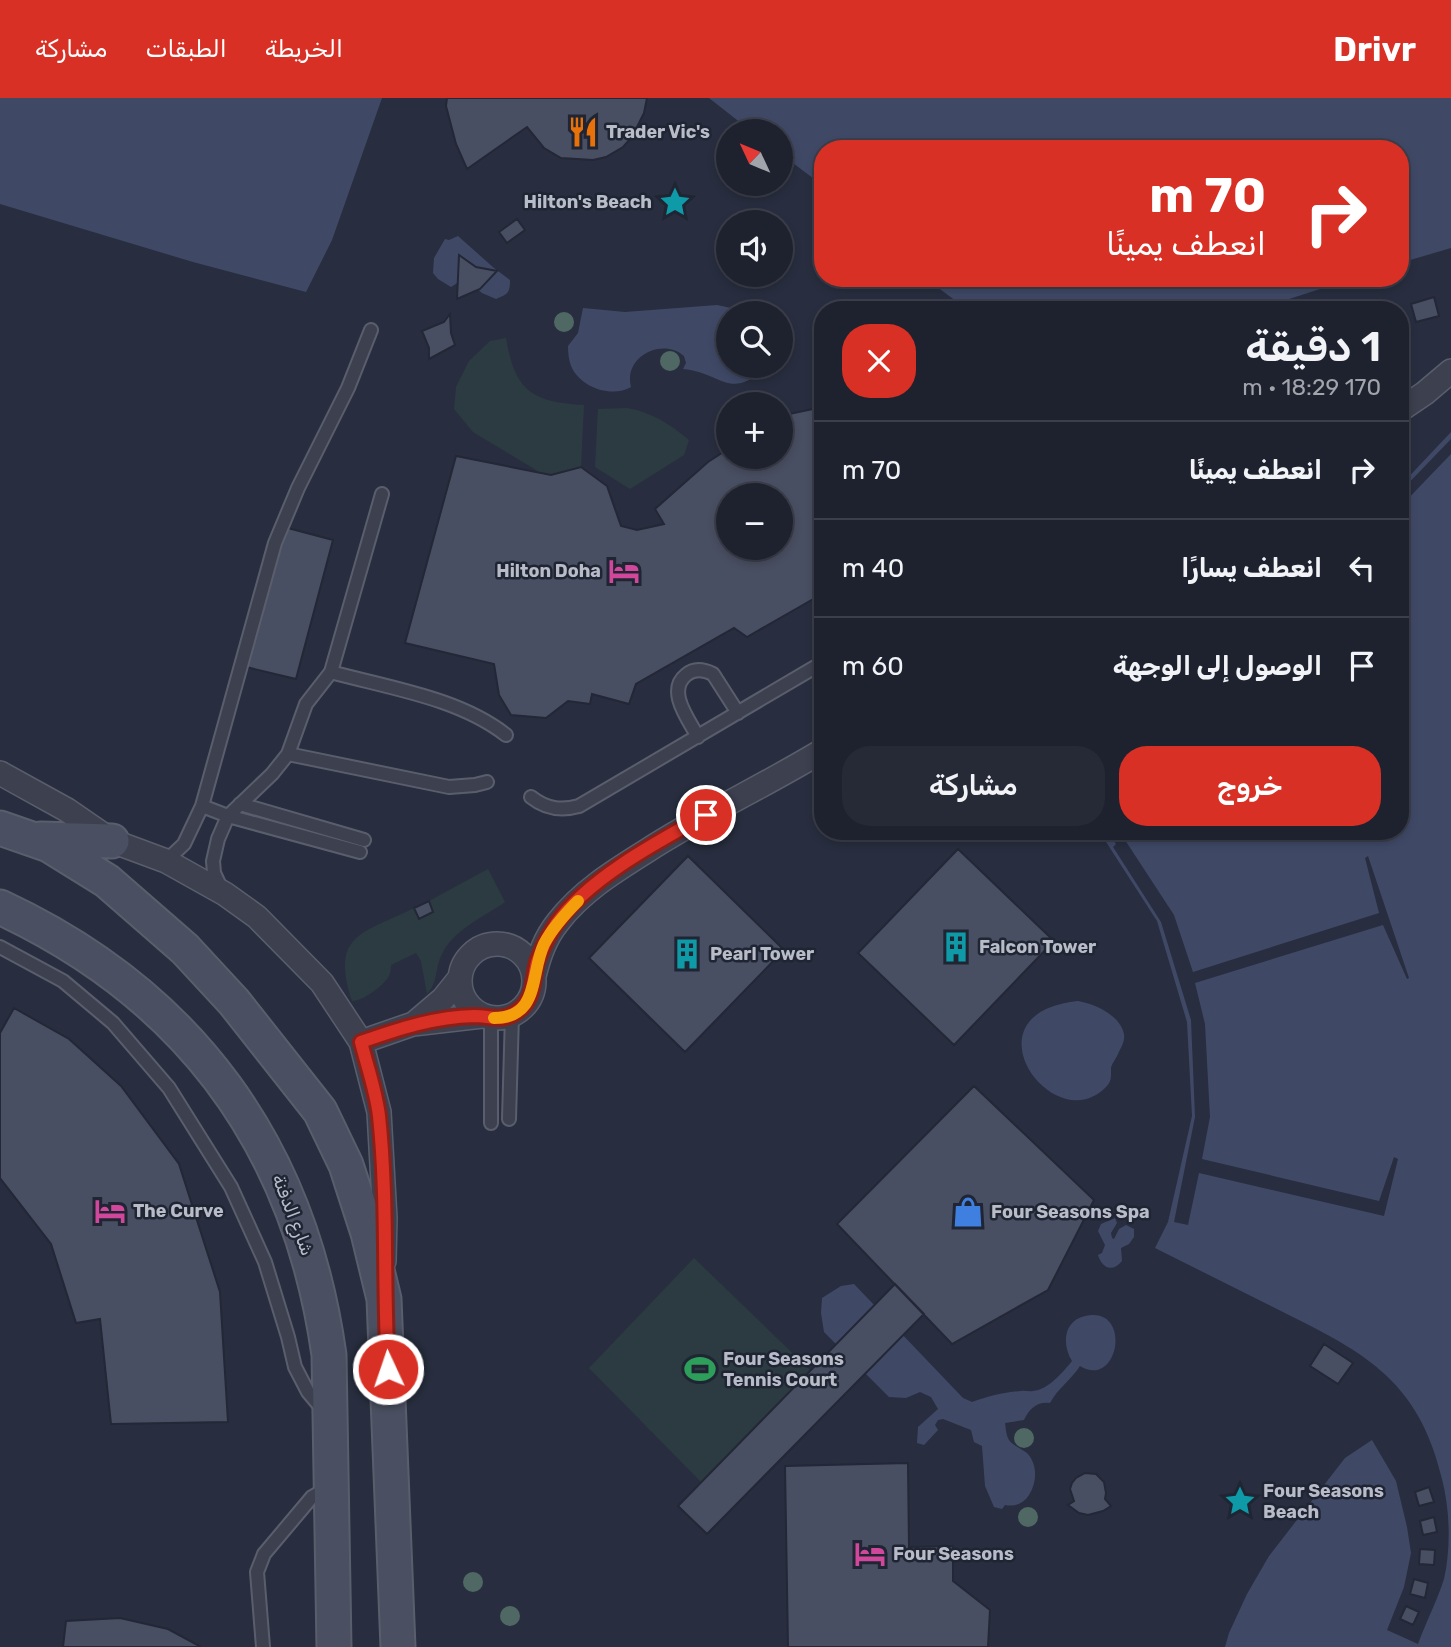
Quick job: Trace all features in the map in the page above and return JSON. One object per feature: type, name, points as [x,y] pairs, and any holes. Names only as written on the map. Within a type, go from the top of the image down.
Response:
[{"type":"main road","points":[[15,833],[111,841]]},
{"type":"main road","points":[[15,833],[49,845],[107,881],[186,949],[234,1002],[320,1111],[346,1165],[368,1233],[384,1299],[398,1647]]},
{"type":"main road","name":"شارع الدفنة","points":[[0,907],[68,942],[103,965],[136,991],[197,1050],[247,1118],[286,1193],[314,1272],[329,1355],[334,1647]]},
{"type":"street","points":[[1409,404],[1451,371]]},
{"type":"street","points":[[361,1042],[413,1024],[495,1017],[528,1002],[543,947],[558,921],[584,895],[613,872],[682,828],[814,755]]},
{"type":"street","points":[[0,773],[67,810],[111,841],[166,861],[225,894],[257,917],[322,983],[361,1042],[379,1112],[385,1218],[384,1299]]},
{"type":"street","points":[[509,946],[558,921]]},
{"type":"street","points":[[495,1017],[476,1013],[465,1001],[459,979],[461,970],[472,953],[489,944],[509,946],[528,961],[534,976]]},
{"type":"street","points":[[413,1024],[433,1008],[459,979]]},
{"type":"lane","points":[[166,861],[184,844],[202,806],[275,543],[298,488],[348,388],[370,330]]},
{"type":"lane","points":[[225,894],[214,873],[214,849],[228,816],[288,754],[306,704],[331,672],[382,494]]},
{"type":"lane","points":[[531,797],[549,807],[569,809],[579,806],[814,668]]},
{"type":"lane","points":[[698,737],[677,693],[678,685],[688,672],[697,670],[713,674],[738,713]]},
{"type":"lane","points":[[331,672],[464,709],[506,735]]},
{"type":"lane","points":[[288,754],[449,787],[487,782]]},
{"type":"lane","points":[[202,806],[228,816],[362,846],[240,804]]},
{"type":"lane","points":[[0,947],[74,989],[114,1023],[169,1088],[232,1187],[265,1262],[289,1337],[295,1367],[308,1392],[332,1420]]},
{"type":"lane","points":[[495,1017],[509,1119]]},
{"type":"lane","points":[[491,1123],[495,1017]]},
{"type":"lane","points":[[263,1647],[257,1572],[264,1554],[312,1496],[331,1487]]},
{"type":"shaded area","points":[[506,338],[515,370],[528,390],[551,401],[584,405],[581,467],[551,475],[541,473],[473,432],[454,409],[456,387],[469,361],[490,341]]},
{"type":"shaded area","points":[[627,408],[660,419],[689,440],[684,455],[630,489],[595,467],[598,409]]},
{"type":"shaded area","points":[[488,869],[505,902],[461,931],[447,945],[431,990],[427,994],[421,961],[416,953],[391,965],[391,972],[382,984],[367,996],[352,1001],[345,962],[348,949],[355,939],[379,924],[414,908],[419,918],[433,912],[429,901]]},
{"type":"shaded area","name":"Four Seasons Tennis Court","points":[[694,1258],[810,1370],[701,1482],[589,1368]]},
{"type":"water","points":[[0,98],[382,98],[332,240],[306,292],[193,262],[0,204]]},
{"type":"water","points":[[709,98],[1451,98],[1451,248],[1409,260],[1409,140],[814,140],[814,179],[793,163],[793,119],[736,119]]},
{"type":"water","points":[[458,236],[510,280],[506,294],[496,299],[482,293],[465,278],[451,287],[433,273],[434,258],[445,239]]},
{"type":"water","points":[[937,287],[1326,287],[1283,301],[956,301]]},
{"type":"water","points":[[716,305],[716,378],[752,378],[735,384],[683,369],[686,363],[684,356],[665,349],[646,353],[638,359],[630,376],[631,387],[607,391],[590,386],[571,366],[568,346],[578,333],[583,308],[625,312]]},
{"type":"water","points":[[1451,432],[1451,1647],[1225,1647],[1247,1594],[1269,1556],[1345,1458],[1372,1440],[1396,1481],[1411,1553],[1404,1587],[1387,1630],[1418,1644],[1444,1579],[1449,1542],[1447,1503],[1431,1444],[1418,1415],[1382,1371],[1334,1339],[1155,1248],[1168,1222],[1192,1116],[1187,1022],[1157,921],[1105,840],[1409,840],[1409,476]]},
{"type":"water","points":[[1078,1001],[1112,1016],[1122,1027],[1124,1034],[1123,1044],[1112,1066],[1109,1083],[1085,1099],[1063,1098],[1043,1087],[1029,1069],[1022,1048],[1026,1027],[1043,1010]]},
{"type":"water","points":[[1115,1218],[1117,1223],[1111,1233],[1112,1238],[1126,1225],[1134,1229],[1134,1237],[1129,1244],[1121,1248],[1122,1261],[1111,1268],[1105,1266],[1098,1255],[1102,1253],[1105,1245],[1098,1231],[1101,1224]]},
{"type":"water","points":[[854,1284],[963,1398],[972,1402],[1002,1393],[1039,1390],[1055,1380],[1072,1361],[1066,1334],[1072,1323],[1085,1316],[1100,1316],[1110,1323],[1115,1333],[1115,1346],[1104,1367],[1093,1370],[1080,1366],[1050,1403],[1041,1403],[1034,1407],[1024,1420],[1005,1423],[1009,1440],[1027,1453],[1035,1468],[1034,1485],[1024,1501],[1005,1505],[1002,1509],[994,1507],[985,1486],[982,1446],[974,1442],[971,1430],[943,1419],[938,1420],[935,1425],[938,1430],[924,1445],[917,1443],[918,1427],[938,1409],[931,1397],[920,1392],[906,1398],[889,1397],[824,1332],[822,1298],[841,1286]]},
{"type":"pier","points":[[1451,439],[1451,454],[1409,498],[1409,483]]},
{"type":"pier","points":[[1114,840],[1125,840],[1174,915],[1193,972],[1379,913],[1365,858],[1368,856],[1409,978],[1407,979],[1383,925],[1195,983],[1205,1024],[1210,1117],[1202,1159],[1379,1201],[1394,1157],[1398,1159],[1384,1216],[1199,1173],[1188,1225],[1174,1222],[1195,1117],[1191,1020],[1161,922],[1113,847],[1116,844]]},
{"type":"building","name":"Trader Vic's","points":[[447,98],[647,98],[644,113],[632,137],[623,147],[606,157],[593,160],[561,158],[544,148],[527,127],[467,169],[456,144],[446,106]]},
{"type":"building","points":[[517,219],[525,230],[507,243],[499,232]]},
{"type":"building","points":[[459,255],[476,267],[497,271],[480,289],[457,299]]},
{"type":"building","points":[[1434,297],[1439,316],[1416,322],[1411,304]]},
{"type":"building","points":[[450,314],[455,345],[429,359],[429,348],[422,331],[444,322]]},
{"type":"building","name":"Hilton Doha","points":[[814,409],[814,599],[747,637],[734,628],[636,684],[629,704],[592,694],[590,704],[568,701],[546,718],[511,715],[499,695],[494,664],[405,643],[456,456],[551,475],[581,467],[607,486],[621,526],[637,530],[664,524],[655,509],[716,457],[716,469],[793,469],[793,413]]},
{"type":"building","points":[[284,527],[333,540],[296,679],[246,667]]},
{"type":"building","name":"Falcon Tower","points":[[958,849],[1054,941],[954,1045],[858,953]]},
{"type":"building","name":"Pearl Tower","points":[[688,856],[784,950],[685,1052],[589,958]]},
{"type":"building","points":[[429,901],[433,912],[419,919],[414,908]]},
{"type":"building","name":"The Curve","points":[[14,1008],[69,1039],[121,1086],[179,1164],[220,1292],[228,1422],[111,1424],[100,1319],[76,1323],[51,1244],[0,1178],[0,1033]]},
{"type":"building","name":"Four Seasons Spa","points":[[974,1086],[1094,1200],[1048,1290],[952,1344],[837,1224]]},
{"type":"building","points":[[895,1284],[924,1314],[707,1534],[678,1506]]},
{"type":"building","points":[[1324,1344],[1353,1363],[1338,1384],[1310,1366]]},
{"type":"building","name":"Four Seasons","points":[[908,1463],[909,1547],[953,1546],[953,1581],[990,1610],[988,1647],[788,1647],[785,1466]]},
{"type":"building","points":[[1085,1473],[1096,1474],[1104,1482],[1105,1499],[1111,1506],[1088,1515],[1079,1513],[1068,1505],[1074,1501],[1070,1489],[1072,1483]]},
{"type":"building","points":[[1429,1487],[1434,1502],[1419,1506],[1415,1492]]},
{"type":"building","points":[[1434,1517],[1437,1532],[1423,1535],[1420,1521]]},
{"type":"building","points":[[1420,1549],[1435,1550],[1434,1565],[1419,1564]]},
{"type":"building","points":[[1414,1579],[1428,1583],[1425,1598],[1410,1594]]},
{"type":"building","points":[[1406,1606],[1419,1612],[1413,1625],[1400,1619]]},
{"type":"building","points":[[120,1618],[168,1629],[201,1647],[63,1647],[66,1621]]},
{"type":"slow traffic","points":[[494,1018],[512,1015],[528,1002],[543,947],[558,921],[578,901]]},
{"type":"place","name":"Trader Vic's","points":[[583,132]]},
{"type":"place","name":"Hilton's Beach","points":[[675,202]]},
{"type":"place","name":"Hilton Doha","points":[[624,571]]},
{"type":"place","name":"Falcon Tower","points":[[956,947]]},
{"type":"place","name":"Pearl Tower","points":[[687,954]]},
{"type":"place","name":"The Curve","points":[[110,1211]]},
{"type":"place","name":"Four Seasons Spa","points":[[968,1212]]},
{"type":"place","name":"Four Seasons Tennis Court","points":[[700,1369]]},
{"type":"place","name":"Four Seasons Beach","points":[[1240,1501]]},
{"type":"place","name":"Four Seasons","points":[[870,1554]]},
{"type":"route","points":[[388,1369],[384,1299],[385,1218],[379,1112],[361,1042],[413,1024],[465,1016],[505,1018],[518,1012],[528,1002],[543,947],[558,921],[584,895],[613,872],[706,815]]}]
